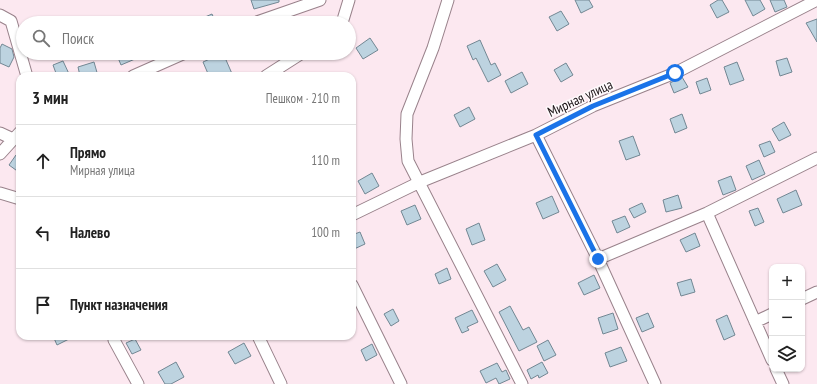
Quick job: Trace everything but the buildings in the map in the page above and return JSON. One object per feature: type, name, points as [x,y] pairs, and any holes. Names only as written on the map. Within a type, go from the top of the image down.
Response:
[{"type":"street","points":[[274,16],[320,0]]},
{"type":"street","points":[[344,16],[349,0]]},
{"type":"street","points":[[448,0],[434,48],[407,114],[406,139],[408,161],[522,384]]},
{"type":"street","name":"Мирная улица","points":[[356,213],[420,182],[536,135],[593,106],[675,73],[817,0]]},
{"type":"street","points":[[0,15],[11,21],[16,38]]},
{"type":"street","points":[[22,60],[26,72]]},
{"type":"street","points":[[142,72],[169,60]]},
{"type":"street","points":[[272,72],[291,60]]},
{"type":"street","points":[[0,133],[16,136]]},
{"type":"street","points":[[536,135],[598,259],[655,384]]},
{"type":"street","points":[[0,154],[16,137]]},
{"type":"street","points":[[598,259],[707,212],[817,158]]},
{"type":"street","points":[[0,193],[16,198]]},
{"type":"street","points":[[707,212],[769,353]]},
{"type":"street","points":[[805,298],[817,292]]},
{"type":"street","points":[[356,293],[401,384]]},
{"type":"street","points":[[755,322],[769,315]]},
{"type":"street","points":[[116,340],[138,384]]},
{"type":"street","points":[[260,340],[282,384]]},
{"type":"street","points":[[777,372],[783,384]]},
{"type":"route","points":[[598,259],[536,135],[593,106],[675,73]]}]
